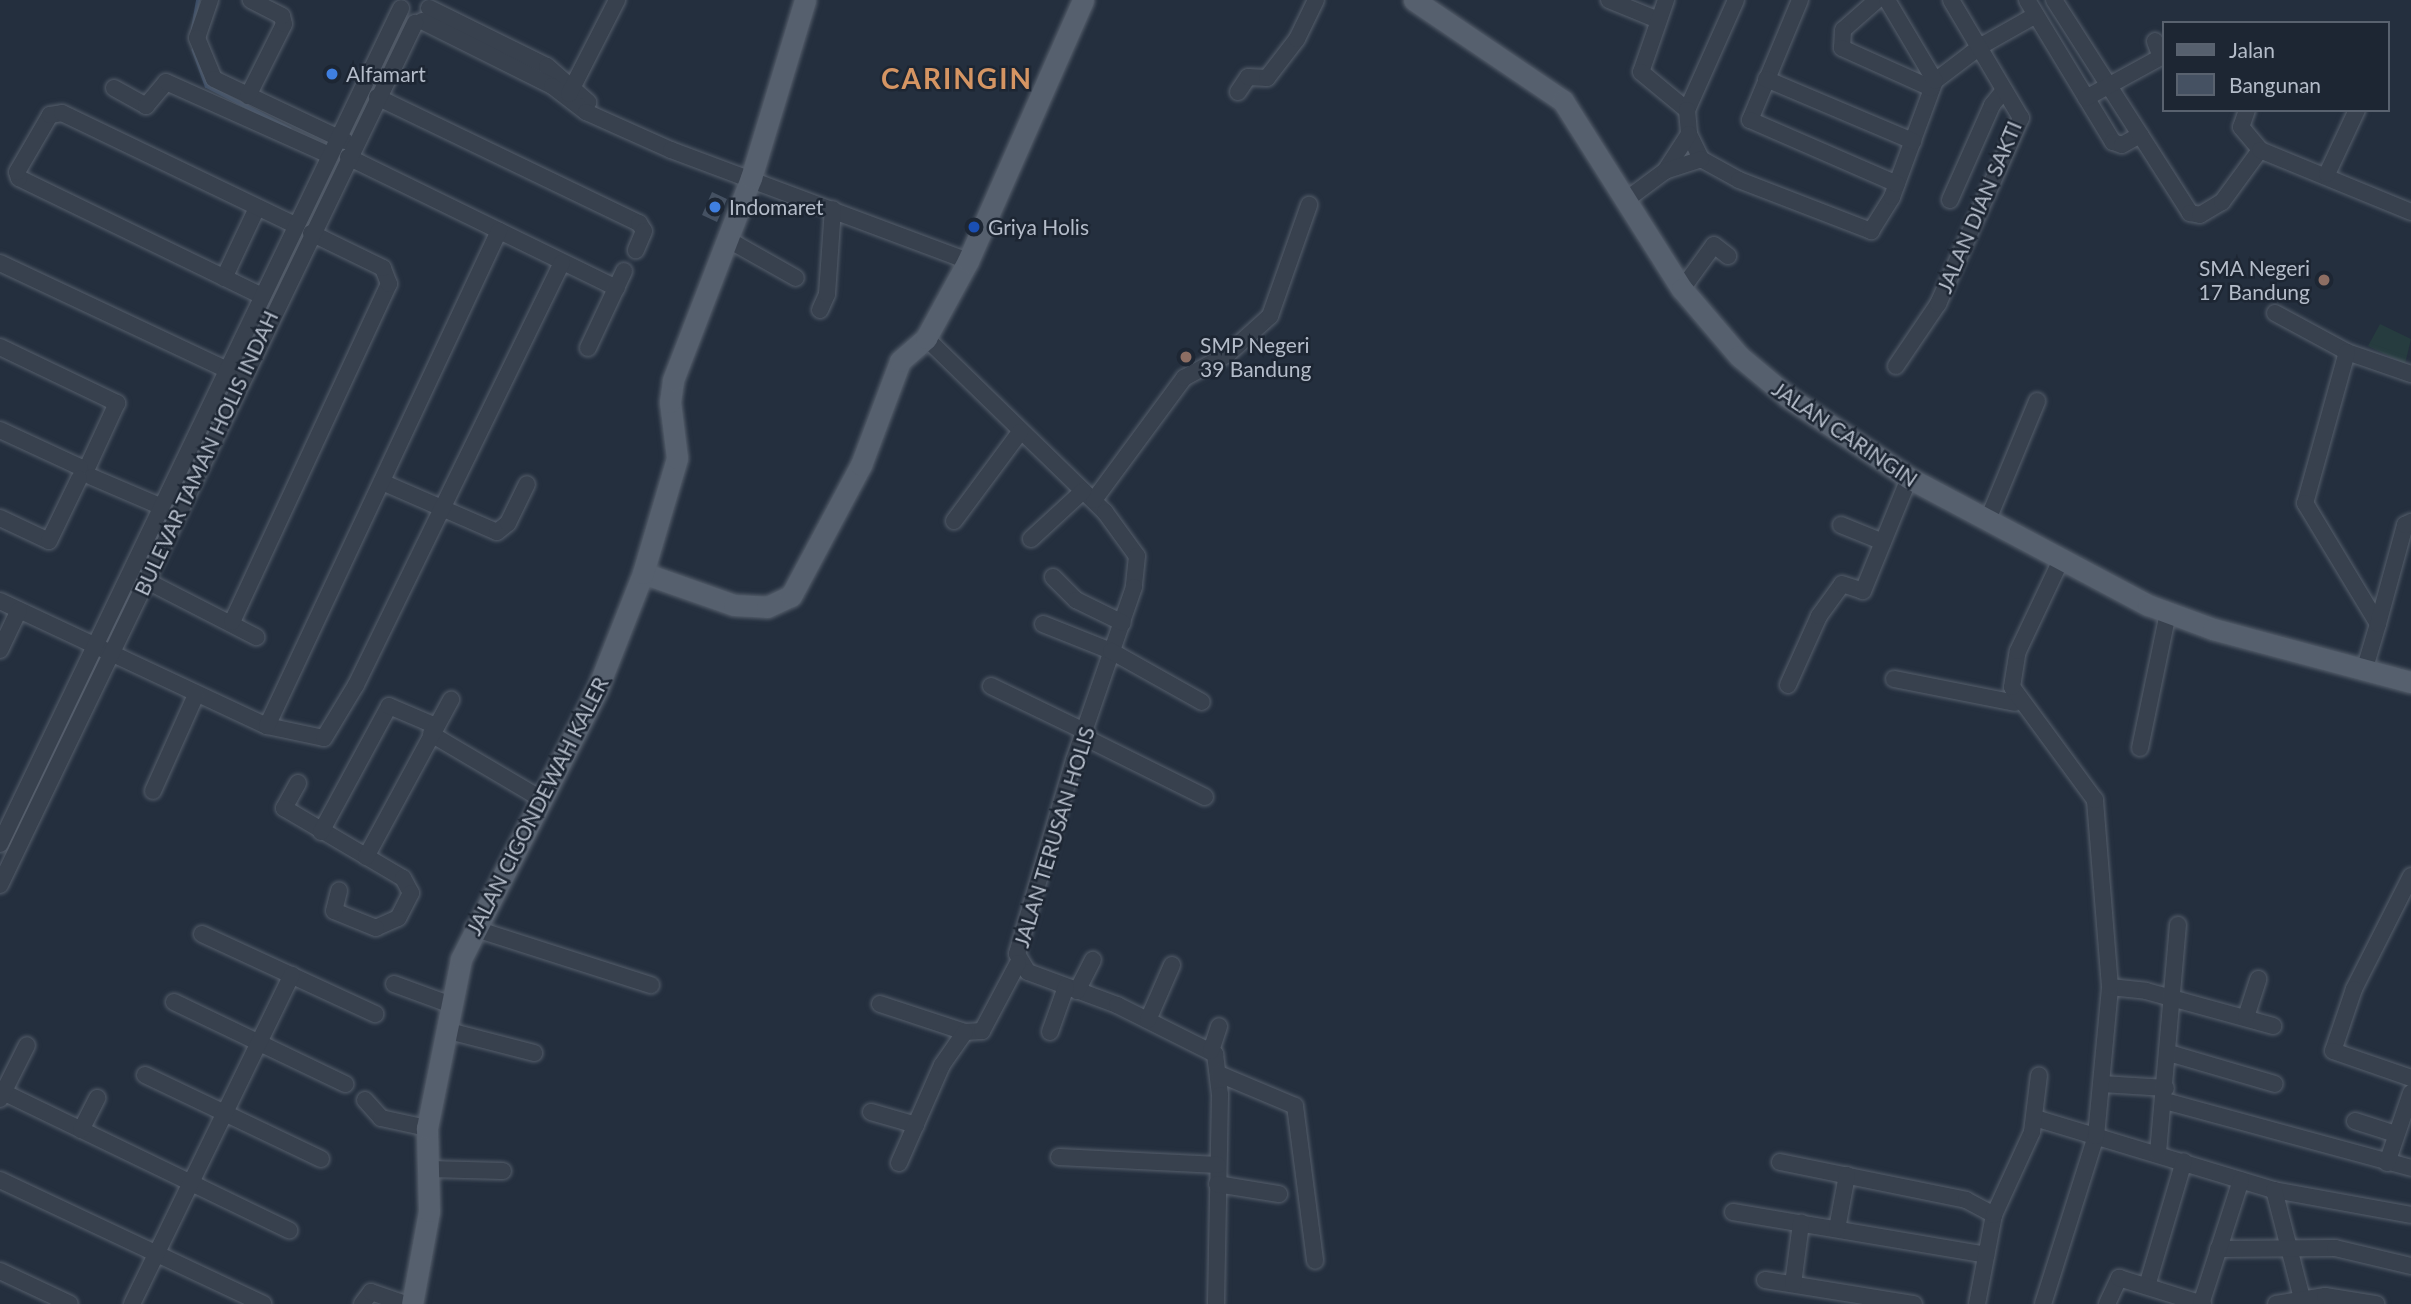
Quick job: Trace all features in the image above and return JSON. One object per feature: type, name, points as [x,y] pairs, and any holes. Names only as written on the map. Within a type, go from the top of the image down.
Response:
[{"type":"main road","name":"JALAN CIGONDEWAH KALER","points":[[412,1304],[425,1246],[429,1169],[427,1128],[473,928],[544,800],[607,669],[643,573],[677,458],[670,402],[673,380],[751,178],[804,0]]},
{"type":"main road","points":[[643,573],[734,605],[767,607],[791,596],[861,465],[900,361],[926,338],[968,261],[1083,0]]},
{"type":"main road","name":"JALAN CARINGIN","points":[[1414,0],[1563,101],[1682,289],[1768,382],[1909,478],[2060,562],[2168,613],[2364,671],[2411,682]]},
{"type":"street","points":[[210,0],[197,25],[204,61],[214,79],[346,144],[499,231],[617,288]]},
{"type":"street","points":[[248,96],[284,24],[282,16],[251,0]]},
{"type":"street","points":[[570,91],[617,0]]},
{"type":"street","points":[[1238,92],[1248,77],[1267,78],[1297,39],[1317,0]]},
{"type":"street","points":[[1609,0],[1658,20]]},
{"type":"street","points":[[1667,0],[1641,72],[1687,110]]},
{"type":"street","points":[[1736,0],[1687,110],[1689,134],[1701,159],[1739,180],[1871,231],[1897,184],[1933,85],[1981,46],[2036,15]]},
{"type":"street","points":[[1800,0],[1751,121],[1897,184]]},
{"type":"street","points":[[1877,0],[1843,30],[1842,48],[1933,85]]},
{"type":"street","points":[[1887,0],[1933,85]]},
{"type":"street","name":"JALAN DIAN SAKTI","points":[[1896,366],[1938,304],[2019,124],[2020,115],[1951,0]]},
{"type":"street","points":[[2026,0],[2115,143],[2140,135]]},
{"type":"street","points":[[2054,0],[2112,86],[2140,135],[2195,215],[2222,202],[2260,150]]},
{"type":"street","points":[[403,4],[570,91],[598,116],[671,150],[968,261]]},
{"type":"street","name":"BULEVAR TAMAN HOLIS INDAH","points":[[0,885],[311,233],[403,4]]},
{"type":"street","name":"BULEVAR TAMAN HOLIS INDAH","points":[[0,844],[329,155],[346,144],[377,97],[423,13]]},
{"type":"street","points":[[2087,98],[2161,57],[2155,41]]},
{"type":"street","points":[[1766,79],[1913,141]]},
{"type":"street","points":[[114,88],[146,106],[166,82],[329,155]]},
{"type":"street","points":[[1950,200],[1992,105],[2004,90]]},
{"type":"street","points":[[377,97],[639,223],[644,231],[636,250]]},
{"type":"street","points":[[2246,112],[2241,127],[2260,150],[2326,174],[2411,212]]},
{"type":"street","points":[[2326,174],[2356,112]]},
{"type":"street","points":[[260,295],[19,178],[17,172],[50,115],[62,113],[295,225]]},
{"type":"street","points":[[1665,171],[1689,134]]},
{"type":"street","points":[[1626,200],[1665,171],[1701,159]]},
{"type":"street","points":[[1031,539],[1088,496],[1184,378],[1228,354],[1270,316],[1309,205]]},
{"type":"street","points":[[224,278],[257,208]]},
{"type":"street","points":[[820,310],[827,293],[833,209]]},
{"type":"street","points":[[267,726],[499,231]]},
{"type":"street","points":[[232,622],[389,284],[383,268],[311,233]]},
{"type":"street","points":[[727,239],[796,278]]},
{"type":"street","points":[[1682,289],[1714,245],[1728,256]]},
{"type":"street","points":[[0,263],[241,376]]},
{"type":"street","points":[[0,601],[267,726],[312,738],[332,733],[562,263]]},
{"type":"street","points":[[588,348],[624,271]]},
{"type":"street","points":[[2275,313],[2347,352],[2405,377],[2410,371]]},
{"type":"street","name":"JALAN TERUSAN HOLIS","points":[[926,338],[1126,533],[1137,556],[1122,623],[1018,940],[1018,963],[1211,1051]]},
{"type":"street","points":[[0,347],[117,403],[49,541],[0,518]]},
{"type":"street","points":[[2347,352],[2305,503],[2378,624]]},
{"type":"street","points":[[1987,522],[2037,401]]},
{"type":"street","points":[[0,429],[160,506]]},
{"type":"street","points":[[954,521],[1020,432]]},
{"type":"street","points":[[1788,685],[1821,612],[1843,583],[1863,591],[1909,478]]},
{"type":"street","points":[[382,482],[497,532],[508,523],[527,484]]},
{"type":"street","points":[[2364,671],[2405,524],[2411,522]]},
{"type":"street","points":[[1842,525],[1883,542]]},
{"type":"street","points":[[2043,1304],[2096,1136],[2110,987],[2095,800],[2012,687],[2018,651],[2060,562]]},
{"type":"street","points":[[1053,577],[1076,600],[1122,623]]},
{"type":"street","points":[[146,580],[232,622],[256,637]]},
{"type":"street","points":[[0,650],[19,610]]},
{"type":"street","points":[[2140,748],[2168,613]]},
{"type":"street","points":[[1043,624],[1111,652],[1202,702]]},
{"type":"street","points":[[1894,679],[2015,703]]},
{"type":"street","points":[[991,686],[1205,797]]},
{"type":"street","points":[[153,791],[196,695]]},
{"type":"street","points":[[366,857],[451,700]]},
{"type":"street","points":[[321,832],[389,706],[434,730],[544,800]]},
{"type":"street","points":[[298,783],[282,806],[409,885],[410,900],[398,918],[376,928],[338,914],[332,906],[339,891]]},
{"type":"street","points":[[2411,876],[2354,989],[2333,1051],[2411,1078]]},
{"type":"street","points":[[2158,1153],[2169,1053],[2178,925]]},
{"type":"street","points":[[473,928],[651,985]]},
{"type":"street","points":[[202,934],[374,1014]]},
{"type":"street","points":[[1050,1032],[1072,989],[1093,960]]},
{"type":"street","points":[[880,1004],[965,1032],[989,1026],[1018,963]]},
{"type":"street","points":[[1148,1020],[1172,965]]},
{"type":"street","points":[[132,1304],[292,975]]},
{"type":"street","points":[[2246,1017],[2258,979]]},
{"type":"street","points":[[394,984],[454,1006]]},
{"type":"street","points":[[2110,987],[2172,998],[2273,1026]]},
{"type":"street","points":[[174,1002],[345,1084]]},
{"type":"street","points":[[1216,1304],[1219,1074],[1211,1051],[1219,1026]]},
{"type":"street","points":[[449,1031],[534,1053]]},
{"type":"street","points":[[899,1163],[942,1065],[965,1032]]},
{"type":"street","points":[[27,1045],[2,1096],[81,1130],[289,1230]]},
{"type":"street","points":[[2169,1053],[2275,1084]]},
{"type":"street","points":[[1219,1074],[1295,1106],[1315,1261]]},
{"type":"street","points":[[145,1075],[321,1159]]},
{"type":"street","points":[[1977,1304],[1994,1215],[2035,1118],[2039,1075]]},
{"type":"street","points":[[2102,1084],[2165,1095],[2411,1168]]},
{"type":"street","points":[[2387,1163],[2411,1093]]},
{"type":"street","points":[[81,1130],[97,1098]]},
{"type":"street","points":[[365,1100],[381,1118],[427,1128]]},
{"type":"street","points":[[871,1112],[916,1125]]},
{"type":"street","points":[[2035,1118],[2274,1190],[2411,1215]]},
{"type":"street","points":[[2355,1121],[2396,1134]]},
{"type":"street","points":[[1059,1157],[1218,1165]]},
{"type":"street","points":[[2147,1286],[2183,1161]]},
{"type":"street","points":[[1780,1162],[1966,1200],[1994,1215]]},
{"type":"street","points":[[429,1169],[503,1171]]},
{"type":"street","points":[[1837,1230],[1847,1175]]},
{"type":"street","points":[[0,1180],[263,1304]]},
{"type":"street","points":[[2106,1304],[2118,1278],[2202,1304],[2241,1180]]},
{"type":"street","points":[[1217,1184],[1279,1194]]},
{"type":"street","points":[[2274,1190],[2289,1248],[2296,1300]]},
{"type":"street","points":[[1733,1212],[1986,1255]]},
{"type":"street","points":[[1793,1284],[1801,1223]]},
{"type":"street","points":[[2218,1249],[2334,1248],[2411,1266]]},
{"type":"street","points":[[0,1271],[70,1304]]},
{"type":"street","points":[[1765,1280],[1914,1304]]},
{"type":"street","points":[[362,1304],[371,1292],[405,1304]]},
{"type":"street","points":[[2276,1304],[2296,1300],[2372,1303]]},
{"type":"green space","points":[[2380,324],[2411,339],[2405,364],[2368,346]]},
{"type":"building","name":"Indomaret","points":[[712,192],[727,199],[717,222],[702,215]]},
{"type":"waterway","points":[[193,29],[198,0]]},
{"type":"waterway","points":[[194,50],[207,86],[290,129]]},
{"type":"waterway","points":[[109,638],[182,482]]},
{"type":"waterway","points":[[17,831],[100,656]]},
{"type":"place","name":"Alfamart","points":[[332,74]]},
{"type":"place","name":"Indomaret","points":[[715,207]]},
{"type":"place","name":"Griya Holis","points":[[974,227]]},
{"type":"place","name":"SMA Negeri 17 Bandung","points":[[2324,280]]},
{"type":"place","name":"SMP Negeri 39 Bandung","points":[[1186,357]]},
{"type":"district","name":"CARINGIN","points":[[957,78]]}]
